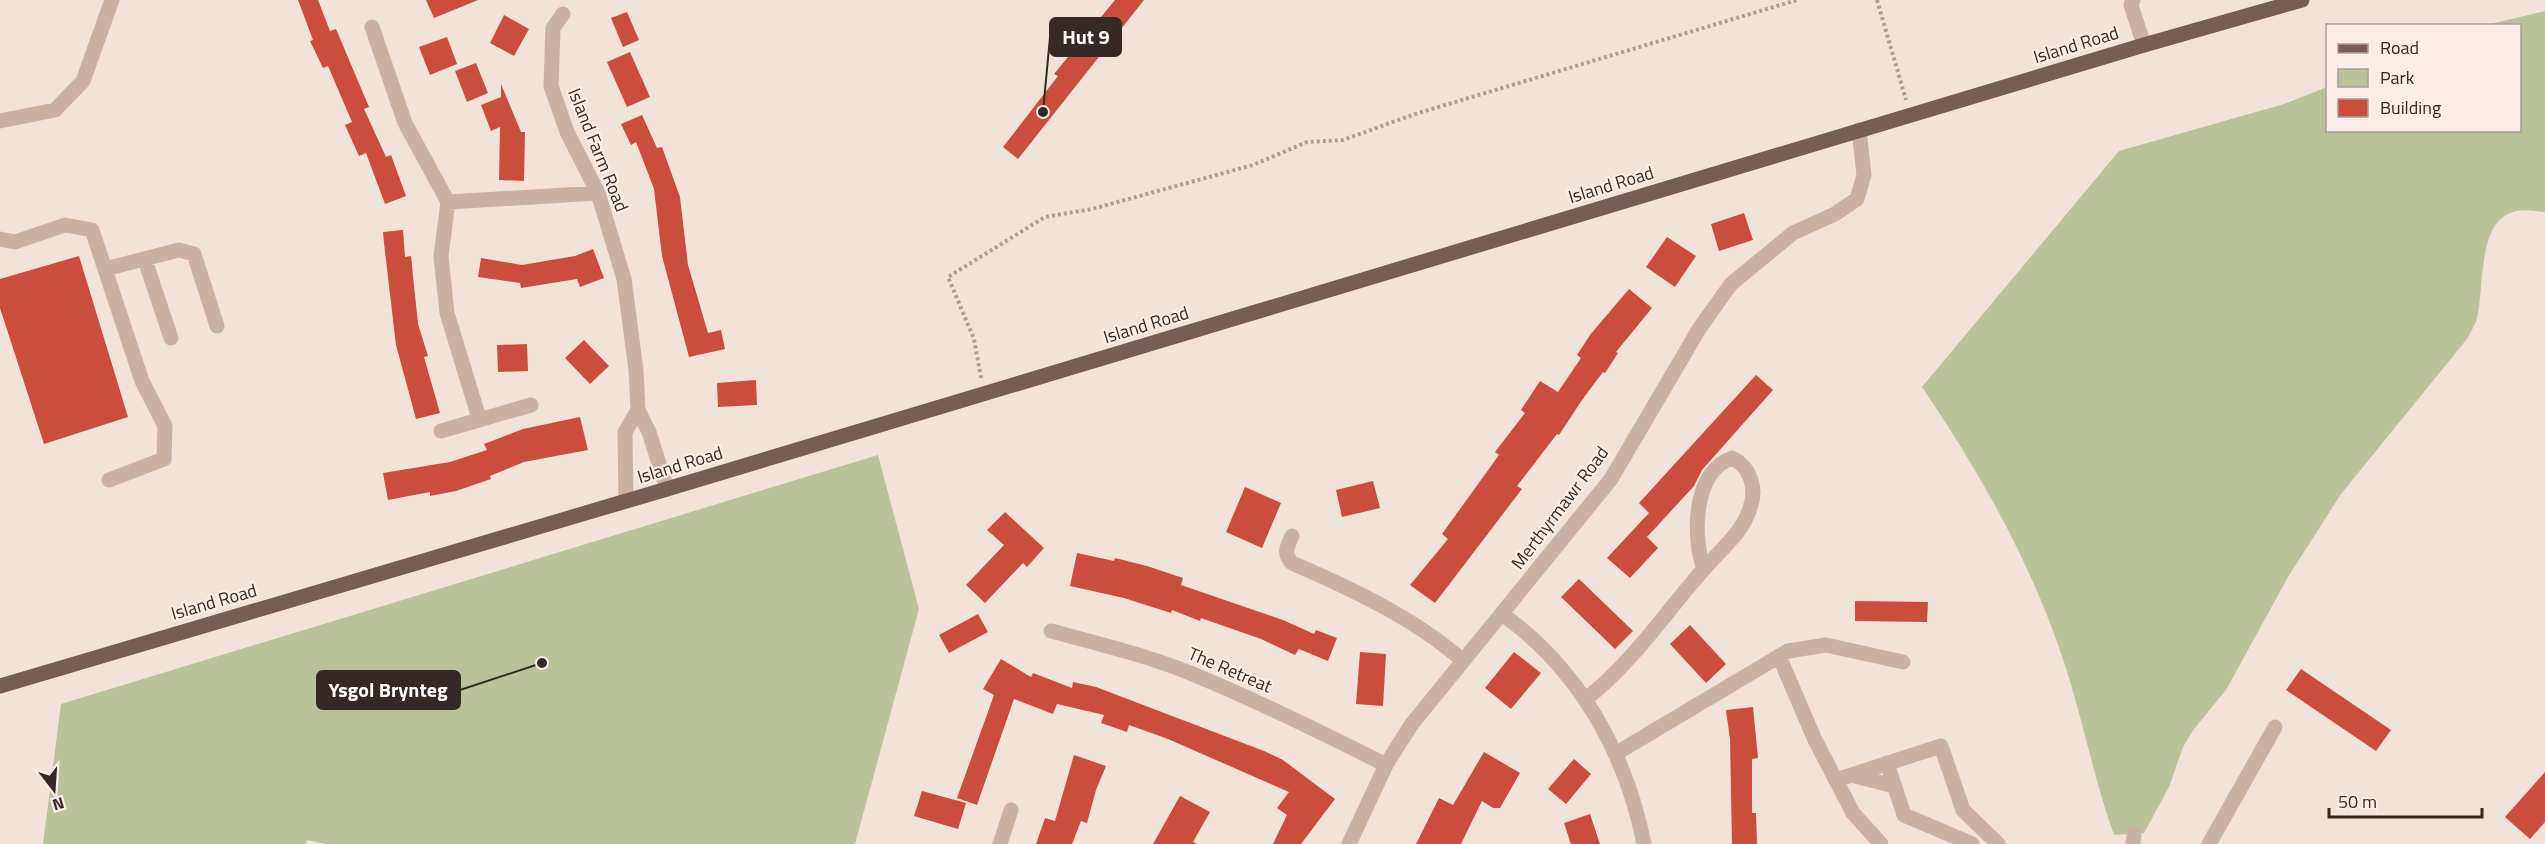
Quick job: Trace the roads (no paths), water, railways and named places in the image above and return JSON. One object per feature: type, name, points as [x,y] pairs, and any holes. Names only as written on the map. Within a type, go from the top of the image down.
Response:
[{"type":"main road","name":"Island Road","points":[[0,686],[667,489],[2144,45],[2302,0]]},
{"type":"street","points":[[0,121],[56,110],[83,81],[112,0]]},
{"type":"street","points":[[2133,0],[2131,5],[2144,45]]},
{"type":"street","name":"Island Farm Road","points":[[563,14],[553,28],[551,86],[567,132],[598,193],[624,279],[636,370],[638,410],[650,432],[667,489]]},
{"type":"street","points":[[372,27],[405,123],[448,202],[441,256],[447,313],[479,418]]},
{"type":"street","name":"Merthyrmawr Road","points":[[1349,844],[1386,765],[1411,725],[1611,479],[1699,329],[1731,284],[1793,233],[1835,214],[1857,199],[1864,175],[1859,130]]},
{"type":"street","points":[[448,202],[598,193]]},
{"type":"street","points":[[0,239],[15,242],[65,225],[92,230],[142,381],[165,426],[164,459],[109,480]]},
{"type":"street","points":[[105,269],[179,250],[194,254],[218,326]]},
{"type":"street","points":[[145,260],[171,338]]},
{"type":"street","points":[[441,431],[479,418],[531,405]]},
{"type":"street","name":"Island Farm Road","points":[[626,501],[625,432],[638,410]]},
{"type":"street","points":[[1586,699],[1634,653],[1743,526],[1752,503],[1753,483],[1739,462],[1732,458],[1715,466],[1707,476],[1698,504],[1699,556],[1704,569]]},
{"type":"street","points":[[1292,536],[1286,550],[1287,557],[1292,562],[1374,603],[1447,647],[1462,660]]},
{"type":"street","points":[[1502,614],[1530,634],[1560,664],[1586,699],[1615,754],[1633,800],[1644,844]]},
{"type":"street","name":"The Retreat","points":[[1051,631],[1128,652],[1194,675],[1293,718],[1386,765]]},
{"type":"street","points":[[1615,754],[1788,651],[1826,645],[1903,662]]},
{"type":"street","points":[[1779,656],[1853,813],[1881,844]]},
{"type":"street","points":[[2209,844],[2275,727]]},
{"type":"street","points":[[1836,780],[1941,746],[1963,810],[1998,844]]},
{"type":"street","points":[[1887,763],[1904,815],[1972,844]]},
{"type":"street","points":[[1851,775],[1894,786]]},
{"type":"street","points":[[1000,844],[1011,810]]},
{"type":"place","name":"Hut 9","points":[[1043,112]]},
{"type":"place","name":"Ysgol Brynteg","points":[[542,663]]}]
